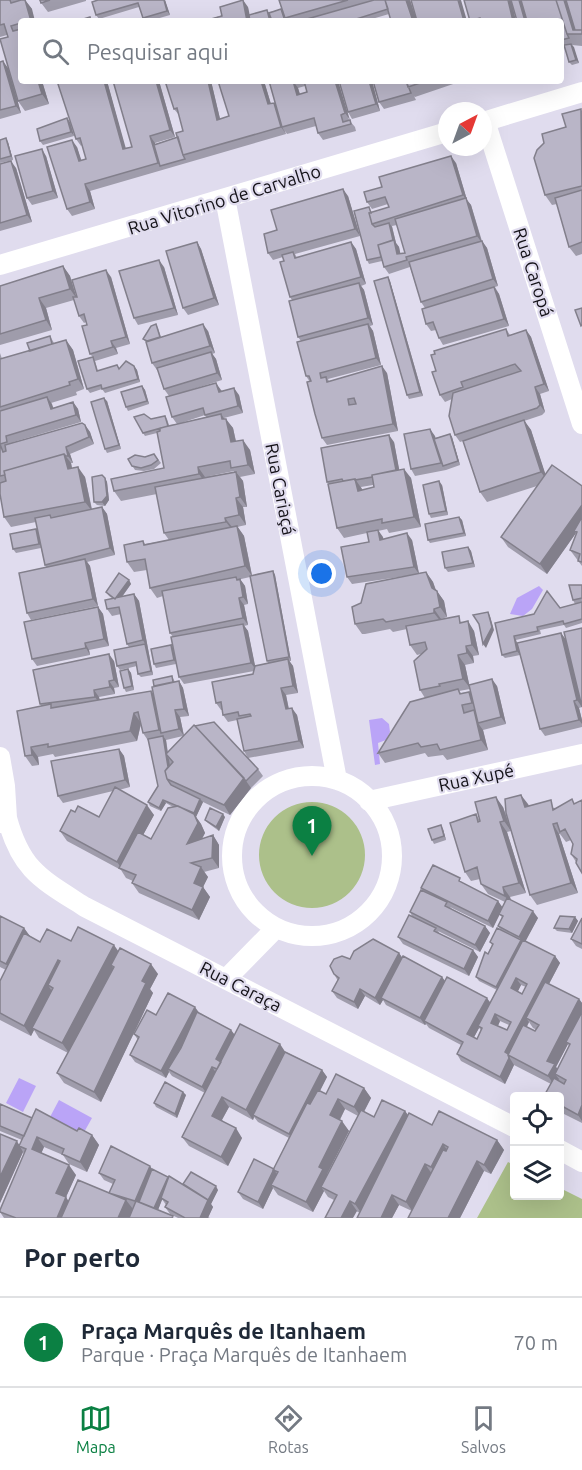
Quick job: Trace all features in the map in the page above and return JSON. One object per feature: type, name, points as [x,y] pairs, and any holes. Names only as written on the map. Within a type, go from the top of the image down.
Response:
[{"type":"street","points":[[492,119],[582,92]]},
{"type":"street","name":"Rua Vitorino de Carvalho","points":[[0,265],[438,135]]},
{"type":"street","name":"Rua Caropá","points":[[492,146],[582,424]]},
{"type":"street","name":"Rua Cariaçá","points":[[225,198],[337,780]]},
{"type":"street","name":"Rua Xupé","points":[[369,801],[582,754]]},
{"type":"street","name":"Rua Caraça","points":[[0,758],[5,786],[3,820],[15,847],[32,870],[58,890],[85,907],[510,1125]]},
{"type":"street","points":[[307,777],[337,780],[354,789],[369,801],[384,821],[391,844],[391,861],[383,893],[369,914],[348,928],[325,936],[300,936],[276,928],[252,909],[237,884],[232,855],[238,825],[254,801],[278,784],[307,777]]},
{"type":"street","points":[[227,978],[276,928]]},
{"type":"street","points":[[564,1152],[582,1162]]},
{"type":"green space","points":[[312,802],[332,806],[349,818],[361,835],[365,855],[361,875],[349,892],[332,904],[312,908],[292,904],[275,892],[263,875],[259,855],[263,835],[275,818],[292,806]]},
{"type":"green space","points":[[508,1162],[510,1163],[510,1200],[564,1200],[564,1190],[582,1199],[582,1218],[477,1218]]},
{"type":"shaded area","points":[[539,586],[543,590],[532,609],[523,616],[510,614],[517,598]]},
{"type":"shaded area","points":[[382,718],[389,724],[390,732],[386,740],[378,743],[380,764],[375,765],[369,720]]},
{"type":"shaded area","points":[[19,1078],[36,1086],[23,1112],[6,1103]]},
{"type":"shaded area","points":[[59,1100],[92,1118],[83,1134],[50,1117]]},
{"type":"building","points":[[0,0],[10,0],[11,3],[25,0],[30,18],[18,18],[18,24],[11,26],[13,31],[18,30],[18,84],[39,84],[42,94],[18,101],[0,39],[8,37],[4,24],[0,25]]},
{"type":"building","points":[[98,0],[164,0],[167,11],[143,18],[138,3],[96,15],[92,2]]},
{"type":"building","points":[[243,0],[246,18],[215,18],[222,16],[220,7]]},
{"type":"building","points":[[279,0],[348,0],[285,18]]},
{"type":"building","points":[[374,0],[385,0],[388,9],[360,18],[311,18]]},
{"type":"building","points":[[385,0],[406,0],[412,18],[390,18]]},
{"type":"building","points":[[411,0],[458,0],[463,18],[416,18]]},
{"type":"building","points":[[464,0],[508,0],[512,18],[480,18],[469,18]]},
{"type":"building","points":[[511,0],[519,0],[524,18],[516,18]]},
{"type":"building","points":[[521,0],[556,0],[562,18],[526,18]]},
{"type":"building","points":[[556,0],[564,0],[573,30],[582,30],[582,34],[567,34],[564,18],[562,18]]},
{"type":"building","points":[[566,0],[582,0],[582,30],[575,30]]},
{"type":"building","points":[[281,9],[284,18],[271,18],[269,13]]},
{"type":"building","points":[[267,10],[269,18],[250,18],[249,15]]},
{"type":"building","points":[[564,25],[567,34],[569,38],[564,39]]},
{"type":"building","points":[[571,44],[576,60],[569,62],[564,45]]},
{"type":"building","points":[[3,61],[16,106],[0,110],[0,62]]},
{"type":"building","points":[[58,84],[105,84],[123,149],[132,147],[114,84],[157,84],[170,130],[150,136],[158,163],[85,184],[90,202],[67,209],[47,147],[72,140],[79,161],[86,159],[80,138],[76,139]]},
{"type":"building","points":[[166,84],[209,84],[217,120],[229,116],[219,84],[262,84],[268,104],[274,103],[281,127],[183,155],[176,133],[183,131],[177,108],[174,109]]},
{"type":"building","points":[[270,84],[294,84],[297,95],[307,92],[305,84],[336,84],[345,113],[341,115],[343,122],[350,120],[351,124],[318,133],[314,118],[282,127]]},
{"type":"building","points":[[340,84],[370,84],[376,104],[348,112]]},
{"type":"building","points":[[374,84],[407,84],[411,93],[379,102]]},
{"type":"building","points":[[581,109],[582,186],[545,195],[534,158],[537,150],[544,143],[542,134],[566,127],[562,114]]},
{"type":"building","points":[[67,118],[71,132],[40,141],[37,129]]},
{"type":"building","points":[[178,137],[185,159],[160,166],[154,145]]},
{"type":"building","points":[[6,138],[11,156],[0,159],[0,140]]},
{"type":"building","points":[[42,149],[53,191],[27,198],[15,156]]},
{"type":"building","points":[[451,156],[463,195],[372,224],[369,213],[389,207],[385,197],[367,202],[364,192],[382,187],[379,177]]},
{"type":"building","points":[[11,161],[27,215],[0,223],[0,164]]},
{"type":"building","points":[[343,189],[355,229],[268,253],[264,234],[277,230],[271,210]]},
{"type":"building","points":[[582,190],[582,242],[569,247],[555,198]]},
{"type":"building","points":[[466,198],[477,236],[406,257],[407,260],[384,267],[378,245],[394,240],[397,254],[405,253],[395,219]]},
{"type":"building","points":[[369,207],[372,224],[375,227],[389,223],[393,240],[378,245],[381,257],[367,260],[354,211]]},
{"type":"building","points":[[482,241],[493,279],[421,302],[409,262]]},
{"type":"building","points":[[197,242],[214,298],[183,308],[166,251]]},
{"type":"building","points":[[351,242],[361,277],[290,297],[280,262],[284,261],[282,255],[293,252],[295,258]]},
{"type":"building","points":[[159,260],[174,308],[134,318],[119,271]]},
{"type":"building","points":[[63,266],[70,289],[39,298],[46,320],[0,334],[0,286]]},
{"type":"building","points":[[106,270],[126,337],[111,341],[113,347],[90,354],[82,326],[87,325],[84,314],[79,316],[73,297],[77,297],[72,280]]},
{"type":"building","points":[[388,277],[420,392],[407,395],[374,281]]},
{"type":"building","points":[[359,283],[368,318],[298,337],[289,301]]},
{"type":"building","points":[[494,287],[504,319],[439,338],[433,322],[426,324],[422,309]]},
{"type":"building","points":[[582,308],[582,325],[581,326],[575,310]]},
{"type":"building","points":[[156,324],[160,337],[147,341],[143,339],[151,326]]},
{"type":"building","points":[[203,324],[210,346],[152,363],[146,342]]},
{"type":"building","points":[[368,324],[376,358],[320,373],[321,378],[326,377],[327,382],[382,366],[393,424],[322,438],[307,382],[311,381],[309,376],[306,376],[297,342]],"holes":[[[354,398],[356,404],[349,405],[348,399]]]},
{"type":"building","points":[[506,329],[508,336],[526,330],[544,384],[535,387],[540,405],[537,408],[455,435],[449,416],[453,393],[521,371],[515,364],[461,382],[463,387],[440,395],[432,372],[436,371],[431,355],[435,354],[434,351]]},
{"type":"building","points":[[50,336],[52,344],[30,351],[27,343]]},
{"type":"building","points":[[66,340],[78,379],[69,382],[70,385],[0,407],[0,359]]},
{"type":"building","points":[[211,352],[217,373],[164,389],[157,368]]},
{"type":"building","points":[[93,357],[97,371],[117,365],[119,369],[126,361],[134,366],[138,379],[102,389],[101,385],[87,389],[78,361]]},
{"type":"building","points":[[216,383],[219,392],[234,388],[238,406],[205,415],[203,408],[172,417],[166,397]]},
{"type":"building","points":[[142,386],[147,401],[126,407],[121,392]]},
{"type":"building","points":[[47,397],[51,409],[73,402],[76,415],[6,436],[7,442],[0,444],[0,411]]},
{"type":"building","points":[[104,398],[119,445],[105,449],[91,402]]},
{"type":"building","points":[[144,414],[151,419],[165,416],[168,426],[143,433],[134,417]]},
{"type":"building","points":[[221,414],[222,419],[226,419],[231,442],[243,440],[248,465],[231,468],[230,461],[198,467],[199,474],[114,491],[111,479],[164,468],[157,432],[160,428]]},
{"type":"building","points":[[524,420],[541,472],[480,492],[463,441]]},
{"type":"building","points":[[82,423],[89,437],[66,447],[68,456],[64,454],[4,471],[5,475],[0,476],[0,444],[3,452],[6,451],[5,445]]},
{"type":"building","points":[[430,429],[441,463],[411,469],[404,434]]},
{"type":"building","points":[[450,434],[458,461],[443,466],[434,439]]},
{"type":"building","points":[[389,435],[396,470],[355,480],[343,481],[342,479],[327,482],[321,448]]},
{"type":"building","points":[[64,454],[68,469],[78,467],[85,502],[4,517],[0,483],[6,481],[4,471]]},
{"type":"building","points":[[154,454],[158,460],[141,468],[132,466],[128,459],[135,455],[145,457]]},
{"type":"building","points":[[552,465],[582,486],[582,505],[540,564],[501,537]]},
{"type":"building","points":[[404,469],[414,517],[382,523],[382,519],[337,528],[328,484],[355,479],[358,491],[374,487],[372,475]]},
{"type":"building","points":[[236,472],[240,497],[236,498],[239,515],[225,518],[226,522],[164,533],[155,487]]},
{"type":"building","points":[[102,475],[105,478],[107,496],[102,502],[94,502],[92,477]]},
{"type":"building","points":[[439,481],[446,511],[429,514],[423,485]]},
{"type":"building","points":[[102,507],[110,548],[45,565],[35,518],[50,515],[51,518]]},
{"type":"building","points":[[459,517],[464,533],[428,540],[425,524]]},
{"type":"building","points":[[582,517],[582,562],[578,561],[580,554],[570,550],[577,532],[574,531]]},
{"type":"building","points":[[237,526],[245,566],[150,588],[145,559],[127,562],[124,545],[143,541],[144,545]]},
{"type":"building","points":[[36,529],[39,544],[13,549],[10,534]]},
{"type":"building","points":[[378,530],[380,540],[407,533],[414,567],[347,577],[341,547],[369,542],[367,532]]},
{"type":"building","points":[[468,547],[473,563],[445,568],[442,552]]},
{"type":"building","points":[[85,559],[93,599],[27,613],[19,573]]},
{"type":"building","points":[[273,571],[289,657],[267,661],[250,576]]},
{"type":"building","points":[[426,572],[432,588],[437,591],[440,607],[434,609],[434,613],[386,622],[383,619],[355,624],[352,607],[361,603],[366,584]]},
{"type":"building","points":[[119,573],[129,580],[115,599],[106,592]]},
{"type":"building","points":[[236,577],[237,580],[240,579],[243,597],[239,598],[243,618],[170,633],[162,591]]},
{"type":"building","points":[[569,585],[582,585],[582,598],[573,600]]},
{"type":"building","points":[[547,591],[560,608],[582,602],[582,619],[537,627],[538,631],[514,636],[517,651],[502,655],[495,623],[534,614]]},
{"type":"building","points":[[134,594],[143,640],[127,644],[119,607],[107,609],[105,600]]},
{"type":"building","points":[[98,607],[104,639],[85,643],[86,648],[32,659],[24,622]]},
{"type":"building","points":[[488,612],[492,627],[483,644],[479,624],[473,615]]},
{"type":"building","points":[[459,616],[460,623],[468,621],[472,645],[466,646],[467,653],[458,655],[463,679],[420,690],[414,661],[427,649],[425,642],[410,645],[406,626]]},
{"type":"building","points":[[243,624],[251,663],[179,677],[171,637]]},
{"type":"building","points":[[582,628],[582,707],[564,632]]},
{"type":"building","points":[[561,633],[577,700],[574,701],[579,720],[540,729],[517,643]]},
{"type":"building","points":[[145,644],[151,671],[138,674],[136,662],[117,666],[114,650]]},
{"type":"building","points":[[171,645],[174,660],[154,664],[151,649]]},
{"type":"building","points":[[109,654],[114,680],[109,681],[110,687],[94,690],[95,697],[40,704],[33,670]]},
{"type":"building","points":[[288,659],[293,686],[281,688],[286,709],[292,708],[299,741],[244,751],[237,719],[251,716],[250,714],[239,716],[238,712],[223,715],[221,702],[216,703],[212,682],[253,674],[255,666]]},
{"type":"building","points":[[128,669],[132,686],[124,688],[120,671]]},
{"type":"building","points":[[172,676],[173,682],[154,686],[153,680]]},
{"type":"building","points":[[492,679],[501,717],[478,723],[469,685]]},
{"type":"building","points":[[179,681],[184,709],[175,710],[179,729],[161,733],[152,687]]},
{"type":"building","points":[[458,689],[460,694],[469,692],[472,703],[462,705],[464,713],[474,710],[481,740],[440,750],[437,744],[421,747],[418,743],[378,753],[410,702]]},
{"type":"building","points":[[151,691],[159,730],[143,733],[138,712],[134,713],[130,731],[48,747],[48,744],[31,747],[32,755],[25,756],[17,711],[51,704],[51,708]]},
{"type":"building","points":[[214,722],[258,769],[246,781],[195,726]]},
{"type":"building","points":[[194,725],[244,778],[224,805],[167,779],[165,771],[173,762],[166,754]]},
{"type":"building","points":[[163,736],[168,767],[165,771],[167,779],[171,785],[200,799],[194,813],[163,800],[159,808],[148,802],[158,786],[148,739]]},
{"type":"building","points":[[119,749],[125,780],[58,796],[51,761]]},
{"type":"building","points":[[115,787],[147,805],[117,862],[60,831],[71,810],[75,812],[78,806],[99,817]]},
{"type":"building","points":[[521,795],[525,807],[551,800],[553,810],[572,799],[574,804],[582,800],[582,873],[576,863],[577,859],[571,854],[573,844],[565,829],[560,832],[557,823],[553,824],[571,883],[530,895],[506,813],[505,799]]},
{"type":"building","points":[[496,797],[504,821],[500,822],[519,883],[503,887],[505,896],[481,884],[477,867],[465,872],[450,823],[476,814],[478,822],[480,821],[475,802]]},
{"type":"building","points":[[178,806],[194,814],[198,823],[187,844],[213,835],[212,858],[191,863],[201,867],[194,883],[203,887],[192,910],[132,883],[136,875],[119,868],[138,832],[151,839],[168,808]]},
{"type":"building","points":[[210,808],[223,814],[216,827],[205,820]]},
{"type":"building","points":[[441,825],[444,836],[432,840],[428,829]]},
{"type":"building","points":[[433,865],[498,901],[488,921],[421,888]]},
{"type":"building","points":[[421,890],[447,902],[445,906],[485,926],[475,945],[410,912]]},
{"type":"building","points":[[507,898],[533,911],[519,937],[498,926],[503,916],[499,914]]},
{"type":"building","points":[[409,915],[436,928],[434,931],[473,950],[464,969],[398,937]]},
{"type":"building","points":[[0,916],[24,928],[6,964],[0,961]]},
{"type":"building","points":[[560,916],[575,917],[569,929],[554,928]]},
{"type":"building","points":[[582,918],[582,944],[571,939]]},
{"type":"building","points":[[78,927],[114,945],[62,1043],[32,1028],[53,988],[48,985],[60,961],[58,960],[24,1026],[0,1013],[0,981],[24,933],[40,942],[47,929],[71,941]]},
{"type":"building","points":[[497,928],[521,940],[496,987],[476,977],[485,952],[488,954],[493,944],[490,942]]},
{"type":"building","points":[[373,939],[399,953],[375,998],[360,989],[354,1002],[332,991],[339,978],[330,966],[334,959],[342,956],[350,959],[354,951]]},
{"type":"building","points":[[523,940],[555,956],[505,1052],[509,1058],[500,1077],[457,1054],[463,1042],[424,1021],[447,977],[487,998],[467,1034],[477,1039],[482,1028],[478,1026]],"holes":[[[516,978],[527,984],[522,994],[511,988]],[[495,1014],[511,1022],[507,1030],[491,1023]]]},
{"type":"building","points":[[120,948],[151,964],[142,981],[146,983],[94,1092],[57,1073],[114,967],[111,965]]},
{"type":"building","points":[[403,956],[442,977],[420,1018],[381,998]]},
{"type":"building","points":[[545,982],[579,999],[547,1061],[555,1064],[548,1076],[508,1055],[523,1025],[535,1031],[539,1025],[526,1018]]},
{"type":"building","points":[[168,993],[195,1007],[161,1071],[130,1055],[139,1037],[134,1034],[147,1010],[156,1015]]},
{"type":"building","points":[[197,1012],[231,1030],[216,1059],[221,1062],[217,1069],[212,1067],[202,1087],[168,1069],[181,1048]]},
{"type":"building","points":[[582,1012],[582,1105],[578,1115],[564,1107],[564,1092],[546,1092],[554,1078],[564,1084],[566,1080],[555,1074],[570,1044],[566,1042]]},
{"type":"building","points":[[240,1024],[280,1044],[246,1110],[222,1097],[212,1116],[236,1128],[221,1157],[182,1137]]},
{"type":"building","points":[[285,1052],[322,1070],[289,1134],[253,1115]]},
{"type":"building","points":[[336,1074],[364,1088],[354,1107],[338,1099],[330,1115],[342,1121],[319,1167],[323,1169],[306,1202],[271,1185],[278,1172],[273,1170],[307,1103],[310,1104],[318,1090],[326,1094]]},
{"type":"building","points":[[165,1082],[183,1092],[175,1114],[154,1103]]},
{"type":"building","points":[[382,1100],[405,1111],[355,1204],[350,1201],[341,1218],[325,1218],[337,1195],[321,1187],[361,1110],[374,1117]]},
{"type":"building","points":[[0,1104],[32,1118],[24,1136],[0,1126]]},
{"type":"building","points":[[36,1109],[77,1131],[79,1128],[92,1135],[80,1162],[62,1154],[64,1149],[37,1137],[32,1149],[69,1165],[56,1193],[66,1197],[57,1218],[16,1218],[0,1212],[26,1149],[19,1146]]},
{"type":"building","points":[[439,1111],[497,1140],[484,1165],[477,1161],[448,1218],[408,1218],[443,1150],[446,1151],[448,1147],[443,1144],[431,1167],[425,1164],[406,1202],[392,1195],[381,1218],[357,1218],[409,1113],[432,1125]]},
{"type":"building","points":[[0,1134],[17,1141],[0,1177]]},
{"type":"building","points":[[111,1146],[150,1166],[135,1201],[109,1193],[115,1180],[99,1173]]},
{"type":"building","points":[[254,1159],[274,1169],[258,1202],[238,1192]]},
{"type":"building","points":[[152,1169],[168,1177],[154,1208],[139,1202]]},
{"type":"building","points":[[191,1172],[216,1186],[208,1200],[183,1184]]},
{"type":"building","points":[[169,1176],[208,1200],[200,1218],[185,1218],[165,1207],[168,1202],[161,1198]]},
{"type":"building","points":[[78,1180],[126,1200],[118,1218],[61,1218]]},
{"type":"building","points":[[136,1201],[173,1216],[172,1218],[129,1218]]},
{"type":"place","name":"Praça Marquês de Itanhaem","points":[[312,856]]}]
